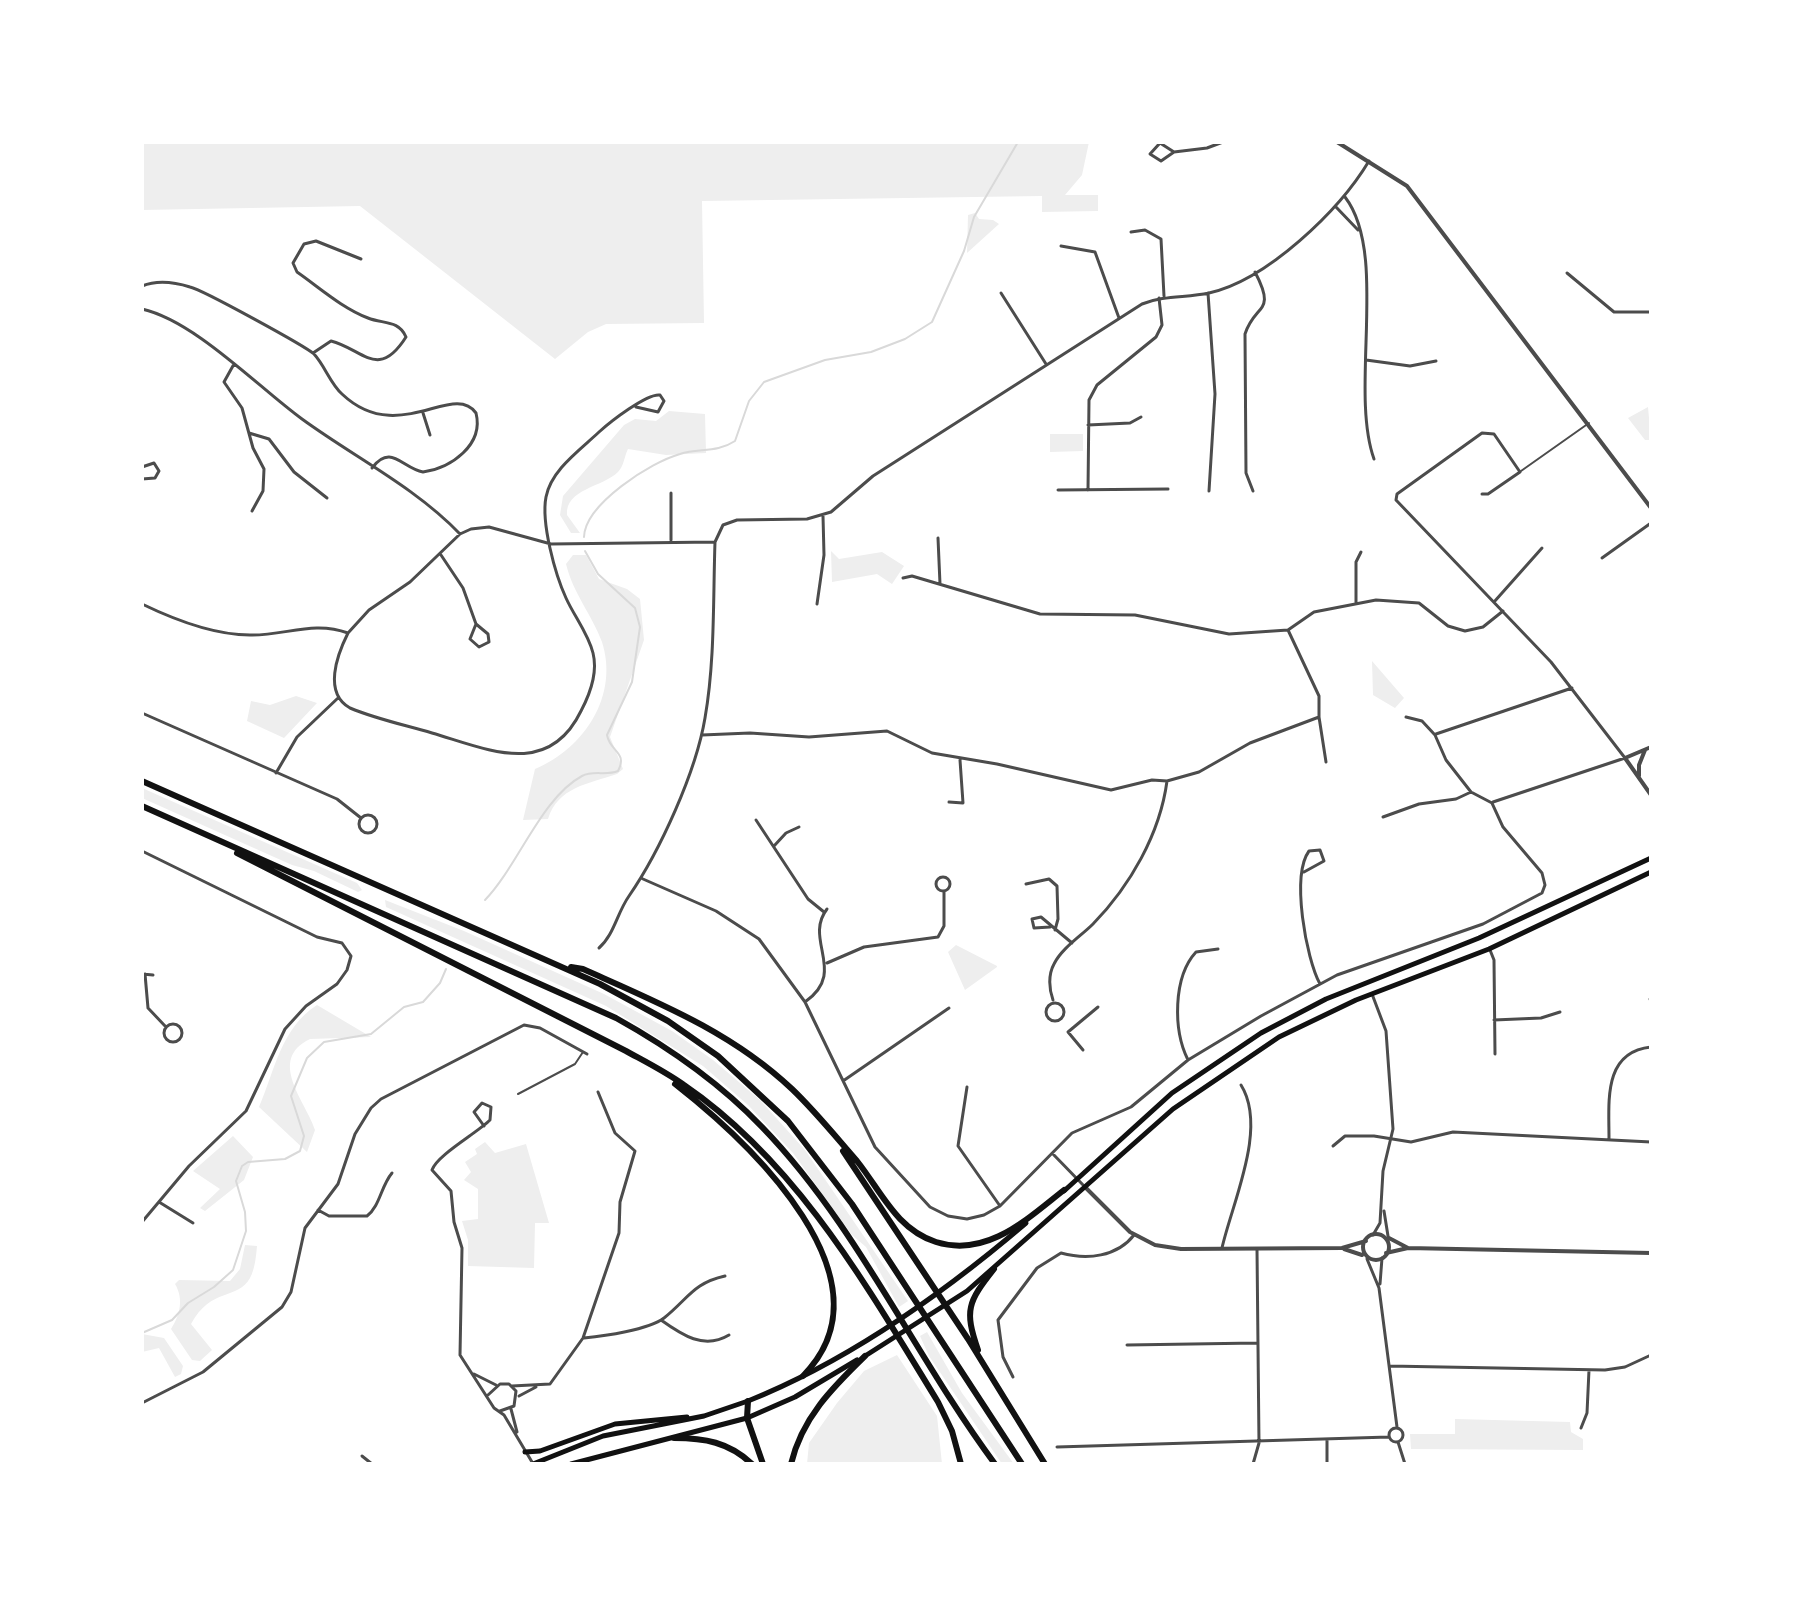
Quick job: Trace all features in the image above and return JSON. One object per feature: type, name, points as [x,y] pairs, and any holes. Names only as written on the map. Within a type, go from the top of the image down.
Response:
[{"type":"highway","points":[[142,781],[562,966],[668,1021],[742,1076],[788,1121],[852,1204],[1022,1464]]},
{"type":"highway","points":[[142,806],[616,1018],[654,1039],[714,1081],[763,1127],[808,1181],[995,1464]]},
{"type":"highway","points":[[210,837],[259,866],[488,979],[654,1066],[686,1086],[733,1125],[794,1188],[826,1228],[938,1402],[952,1431],[961,1464]]},
{"type":"highway","points":[[562,966],[583,969],[704,1025],[763,1064],[822,1122],[905,1225],[936,1241],[969,1245],[1004,1235],[1064,1190]]},
{"type":"highway","points":[[654,1066],[714,1114],[754,1154],[790,1199],[817,1240],[830,1272],[834,1296],[832,1316],[823,1350],[803,1376]]},
{"type":"highway","points":[[822,1122],[1045,1464]]},
{"type":"highway","points":[[983,1365],[969,1323],[969,1304],[994,1269]]},
{"type":"highway","points":[[791,1464],[801,1429],[834,1386],[865,1356]]},
{"type":"highway","points":[[748,1401],[747,1418],[763,1464]]},
{"type":"highway","points":[[674,1438],[705,1438],[729,1447],[752,1464]]},
{"type":"main road","points":[[533,1464],[603,1436],[704,1416],[748,1401],[803,1376],[933,1293],[1064,1190],[1172,1093],[1231,1051],[1294,1015],[1367,981],[1479,938],[1651,858]]},
{"type":"main road","points":[[571,1464],[747,1418],[795,1397],[942,1308],[994,1269],[1173,1109],[1226,1070],[1279,1037],[1372,994],[1489,949],[1651,872]]},
{"type":"main road","points":[[525,1452],[540,1451],[615,1424],[704,1416]]},
{"type":"street","points":[[1174,152],[1160,143],[1150,154],[1156,161],[1161,161],[1174,152],[1207,148],[1223,142]]},
{"type":"street","points":[[1337,142],[1407,186],[1651,508]]},
{"type":"street","points":[[599,948],[607,941],[628,898],[643,879],[670,821],[702,735],[710,668],[715,542],[723,525],[737,520],[823,516],[873,476],[1119,318],[1161,297],[1208,293],[1255,272],[1289,248],[1345,197],[1369,161]]},
{"type":"street","points":[[1345,197],[1354,209],[1363,253],[1370,447],[1374,459]]},
{"type":"street","points":[[1335,206],[1358,230]]},
{"type":"street","points":[[1088,490],[1089,400],[1097,385],[1156,337],[1162,325],[1161,239],[1145,230],[1131,232]]},
{"type":"street","points":[[313,353],[331,341],[372,362],[383,359],[406,337],[395,324],[370,320],[351,310],[297,272],[293,263],[304,244],[316,241],[361,259]]},
{"type":"street","points":[[1061,246],[1095,252],[1119,318]]},
{"type":"street","points":[[1253,491],[1246,473],[1245,334],[1248,325],[1261,313],[1265,298],[1255,272]]},
{"type":"street","points":[[1567,273],[1614,312],[1651,312]]},
{"type":"street","points":[[142,286],[154,281],[191,287],[313,353],[341,394],[367,412],[397,418],[456,402],[472,408],[477,427],[458,460],[423,472],[388,456],[372,468]]},
{"type":"street","points":[[1001,293],[1046,364]]},
{"type":"street","points":[[1208,293],[1215,394],[1209,491]]},
{"type":"street","points":[[142,309],[164,316],[234,364],[301,418],[440,513],[460,534]]},
{"type":"street","points":[[1366,360],[1410,366],[1436,361]]},
{"type":"street","points":[[234,364],[224,382],[242,408],[264,469],[263,491],[252,511]]},
{"type":"street","points":[[636,407],[658,412],[664,401],[654,394],[604,427],[553,480],[545,509],[551,544],[560,584],[590,643],[595,664],[585,704],[575,725],[562,740],[533,753],[503,754],[358,711],[338,698],[334,680],[348,633],[369,610],[410,582],[460,534],[489,527],[551,544],[671,540],[715,542]]},
{"type":"street","points":[[423,413],[430,435]]},
{"type":"street","points":[[1088,425],[1130,423],[1141,417]]},
{"type":"street","points":[[249,433],[269,439],[294,472],[327,498]]},
{"type":"street","points":[[1482,494],[1488,494],[1520,472],[1494,434],[1482,433],[1472,438],[1397,494],[1400,507],[1503,611],[1572,688],[1651,795]]},
{"type":"street","points":[[142,467],[154,463],[159,471],[155,478],[142,479]]},
{"type":"street","points":[[1058,490],[1168,489]]},
{"type":"street","points":[[671,493],[671,540]]},
{"type":"street","points":[[817,604],[824,555],[823,516]]},
{"type":"street","points":[[1602,558],[1651,523]]},
{"type":"street","points":[[938,538],[940,584]]},
{"type":"street","points":[[1494,602],[1542,548]]},
{"type":"street","points":[[1356,603],[1356,562],[1361,552]]},
{"type":"street","points":[[441,555],[463,588],[476,624],[488,634],[484,646],[473,645],[470,639],[476,624]]},
{"type":"street","points":[[903,578],[912,576],[1040,614],[1135,615],[1229,634],[1288,630],[1314,612],[1356,603],[1410,601],[1427,608],[1448,626],[1465,631],[1483,627],[1503,611]]},
{"type":"street","points":[[142,604],[236,634],[263,635],[320,625],[348,633]]},
{"type":"street","points":[[1288,630],[1319,696],[1326,762]]},
{"type":"street","points":[[1435,735],[1572,688]]},
{"type":"street","points":[[276,773],[297,737],[338,698]]},
{"type":"street","points":[[142,713],[337,799],[361,818]]},
{"type":"street","points":[[702,735],[750,733],[809,737],[887,731],[932,753],[1111,790],[1152,780],[1167,781],[1199,772],[1250,743],[1319,717]]},
{"type":"street","points":[[643,879],[716,911],[759,939],[805,1002],[875,1147],[930,1207],[948,1216],[967,1219],[984,1215],[1000,1206],[1052,1153],[1082,1128],[1138,1102],[1188,1060],[1320,984],[1357,966],[1483,924],[1539,895],[1545,885],[1538,867],[1499,821],[1492,803],[1471,792],[1446,760],[1435,735],[1422,721],[1406,717]]},
{"type":"street","points":[[1492,803],[1648,748]]},
{"type":"street","points":[[1639,778],[1639,765],[1648,748]]},
{"type":"street","points":[[949,802],[963,803],[960,760]]},
{"type":"street","points":[[1053,1000],[1062,1008],[1060,1020],[1055,1022],[1048,1014],[1053,1000],[1052,968],[1108,907],[1138,861],[1155,831],[1167,781]]},
{"type":"street","points":[[1383,817],[1419,804],[1456,799],[1471,792]]},
{"type":"street","points":[[370,815],[375,818],[373,832],[360,828],[361,818],[370,815]]},
{"type":"street","points":[[756,820],[808,899],[826,911],[818,927],[827,963],[814,995],[805,1002]]},
{"type":"street","points":[[774,846],[786,833],[799,827]]},
{"type":"street","points":[[1304,872],[1324,861],[1320,850],[1309,851],[1305,856],[1304,872],[1305,940],[1320,984]]},
{"type":"street","points":[[142,851],[317,937],[342,943],[351,956],[347,970],[337,984],[306,1006],[285,1029],[246,1111],[189,1166],[142,1222]]},
{"type":"street","points":[[1026,884],[1049,879],[1057,886],[1058,919],[1055,930]]},
{"type":"street","points":[[827,963],[864,947],[938,937],[944,926],[944,891]]},
{"type":"street","points":[[1050,927],[1072,943]]},
{"type":"street","points":[[1188,1060],[1180,1041],[1181,976],[1196,952],[1218,949]]},
{"type":"street","points":[[1489,949],[1494,960],[1495,1054]]},
{"type":"street","points":[[153,975],[144,974],[148,1008],[166,1027]]},
{"type":"street","points":[[1372,994],[1387,1038],[1393,1111],[1391,1138],[1383,1171],[1383,1208],[1388,1237],[1379,1288],[1397,1427],[1403,1434],[1398,1442]]},
{"type":"street","points":[[1083,1050],[1068,1032],[1098,1007]]},
{"type":"street","points":[[843,1081],[949,1008]]},
{"type":"street","points":[[1494,1020],[1541,1018],[1560,1012]]},
{"type":"street","points":[[176,1024],[181,1030],[181,1037],[175,1041],[168,1040],[164,1034],[166,1027],[176,1024]]},
{"type":"street","points":[[142,1403],[203,1372],[282,1307],[291,1292],[305,1228],[338,1184],[362,1119],[381,1099],[524,1025],[540,1028],[585,1053]]},
{"type":"street","points":[[1609,1138],[1614,1071],[1630,1052],[1651,1047]]},
{"type":"street","points":[[1222,1248],[1250,1147],[1249,1110],[1241,1085]]},
{"type":"street","points":[[967,1087],[958,1146],[1000,1206]]},
{"type":"street","points":[[474,1374],[496,1385],[550,1384],[583,1338],[619,1233],[620,1202],[635,1155],[632,1146],[615,1133],[598,1092]]},
{"type":"street","points":[[484,1126],[474,1112],[482,1103],[492,1111],[484,1126],[436,1160],[432,1170],[451,1191],[454,1222],[462,1248],[459,1351],[533,1464]]},
{"type":"street","points":[[1333,1146],[1345,1136],[1419,1142],[1453,1132],[1651,1142]]},
{"type":"street","points":[[1052,1153],[1134,1235],[1169,1248],[1342,1248],[1366,1241],[1373,1235],[1383,1208]]},
{"type":"street","points":[[318,1210],[329,1216],[367,1216],[375,1208],[382,1184],[392,1173]]},
{"type":"street","points":[[159,1202],[193,1223]]},
{"type":"street","points":[[1013,1377],[1003,1357],[998,1320],[1032,1273],[1061,1253],[1073,1257],[1115,1253],[1134,1235]]},
{"type":"street","points":[[1373,1235],[1388,1237],[1408,1248]]},
{"type":"street","points":[[1366,1241],[1365,1257],[1379,1288]]},
{"type":"street","points":[[1253,1464],[1259,1443],[1257,1248]]},
{"type":"street","points":[[1342,1248],[1365,1257],[1384,1256],[1408,1248],[1651,1253]]},
{"type":"street","points":[[583,1338],[606,1336],[661,1320],[700,1283],[725,1276]]},
{"type":"street","points":[[661,1320],[693,1340],[715,1342],[729,1335]]},
{"type":"street","points":[[1127,1345],[1257,1343]]},
{"type":"street","points":[[1389,1366],[1589,1370],[1625,1367],[1651,1355]]},
{"type":"street","points":[[1581,1428],[1587,1413],[1589,1370]]},
{"type":"street","points":[[519,1440],[511,1409],[517,1398],[544,1384]]},
{"type":"street","points":[[488,1395],[496,1385]]},
{"type":"street","points":[[512,1386],[517,1398]]},
{"type":"street","points":[[500,1411],[511,1409]]},
{"type":"street","points":[[1389,1437],[1390,1430],[1397,1427]]},
{"type":"street","points":[[1057,1447],[1389,1437],[1398,1442],[1405,1464]]},
{"type":"street","points":[[1327,1440],[1327,1464]]},
{"type":"street","points":[[362,1456],[372,1464]]},
{"type":"lane","points":[[1520,472],[1589,423]]},
{"type":"lane","points":[[518,1094],[575,1064],[585,1053]]},
{"type":"shaded area","points":[[142,142],[1089,142],[1082,175],[1065,195],[1098,195],[1098,211],[1042,212],[1042,196],[702,201],[704,323],[606,324],[588,332],[555,359],[360,206],[142,210]]},
{"type":"shaded area","points":[[975,213],[979,219],[993,220],[999,224],[967,253],[968,215]]},
{"type":"shaded area","points":[[1648,407],[1651,440],[1645,440],[1628,418]]},
{"type":"shaded area","points":[[669,411],[705,414],[706,453],[666,455],[628,449],[618,472],[572,499],[567,515],[580,533],[571,533],[560,515],[563,496],[624,425],[635,419],[656,421]]},
{"type":"shaded area","points":[[1050,434],[1083,434],[1083,451],[1050,452]]},
{"type":"shaded area","points":[[831,551],[839,559],[882,552],[904,566],[892,584],[877,574],[832,582]]},
{"type":"shaded area","points":[[573,555],[586,555],[599,579],[627,589],[640,599],[644,640],[610,737],[623,769],[567,793],[553,808],[548,819],[523,820],[535,769],[553,760],[583,734],[594,718],[606,681],[602,642],[573,585],[566,564]]},
{"type":"shaded area","points":[[1372,661],[1404,698],[1395,708],[1373,695]]},
{"type":"shaded area","points":[[296,696],[317,703],[284,738],[247,721],[251,701],[270,705]]},
{"type":"shaded area","points":[[142,788],[357,883],[362,890],[358,892],[314,871],[292,865],[142,798]]},
{"type":"shaded area","points":[[385,900],[464,931],[604,994],[672,1031],[713,1060],[760,1100],[805,1150],[908,1301],[899,1307],[866,1247],[852,1235],[793,1153],[748,1105],[703,1066],[606,1006],[386,907]]},
{"type":"shaded area","points":[[956,945],[997,967],[965,990],[948,952]]},
{"type":"shaded area","points":[[317,1005],[371,1037],[310,1039],[297,1048],[291,1058],[293,1082],[315,1130],[307,1152],[259,1107],[287,1038],[305,1014]]},
{"type":"shaded area","points":[[233,1136],[253,1157],[244,1180],[205,1211],[200,1208],[220,1189],[193,1171]]},
{"type":"shaded area","points":[[485,1142],[495,1153],[526,1144],[549,1223],[535,1223],[534,1268],[468,1266],[468,1240],[462,1221],[478,1219],[478,1189],[464,1180],[471,1172],[465,1162],[477,1154],[475,1149]]},
{"type":"shaded area","points":[[245,1245],[257,1246],[252,1274],[245,1285],[215,1299],[199,1312],[191,1324],[212,1350],[200,1361],[192,1360],[171,1329],[180,1307],[175,1284],[179,1280],[230,1281],[240,1269]]},
{"type":"shaded area","points":[[927,1332],[962,1393],[1014,1464],[1002,1464],[929,1356],[920,1336]]},
{"type":"shaded area","points":[[142,1334],[164,1338],[183,1366],[181,1374],[175,1377],[159,1348],[142,1352]]},
{"type":"shaded area","points":[[897,1355],[937,1416],[942,1464],[807,1464],[809,1443],[837,1403],[864,1371]]},
{"type":"shaded area","points":[[1455,1419],[1570,1422],[1571,1432],[1583,1439],[1583,1450],[1411,1449],[1410,1434],[1455,1434]]},
{"type":"waterway","points":[[584,537],[595,511],[637,475],[680,454],[721,447],[735,441],[749,401],[764,382],[825,360],[871,352],[905,339],[932,322],[964,251],[974,217],[1018,142]]},
{"type":"waterway","points":[[485,900],[542,816],[567,786],[586,774],[618,771],[621,765],[620,756],[607,735],[632,682],[640,627],[635,608],[598,574],[585,551]]},
{"type":"waterway","points":[[142,1333],[172,1320],[188,1303],[214,1287],[233,1270],[246,1231],[245,1212],[236,1181],[242,1166],[248,1162],[285,1159],[300,1151],[304,1136],[291,1096],[307,1058],[324,1042],[371,1034],[404,1007],[423,1002],[440,983],[446,969]]}]
